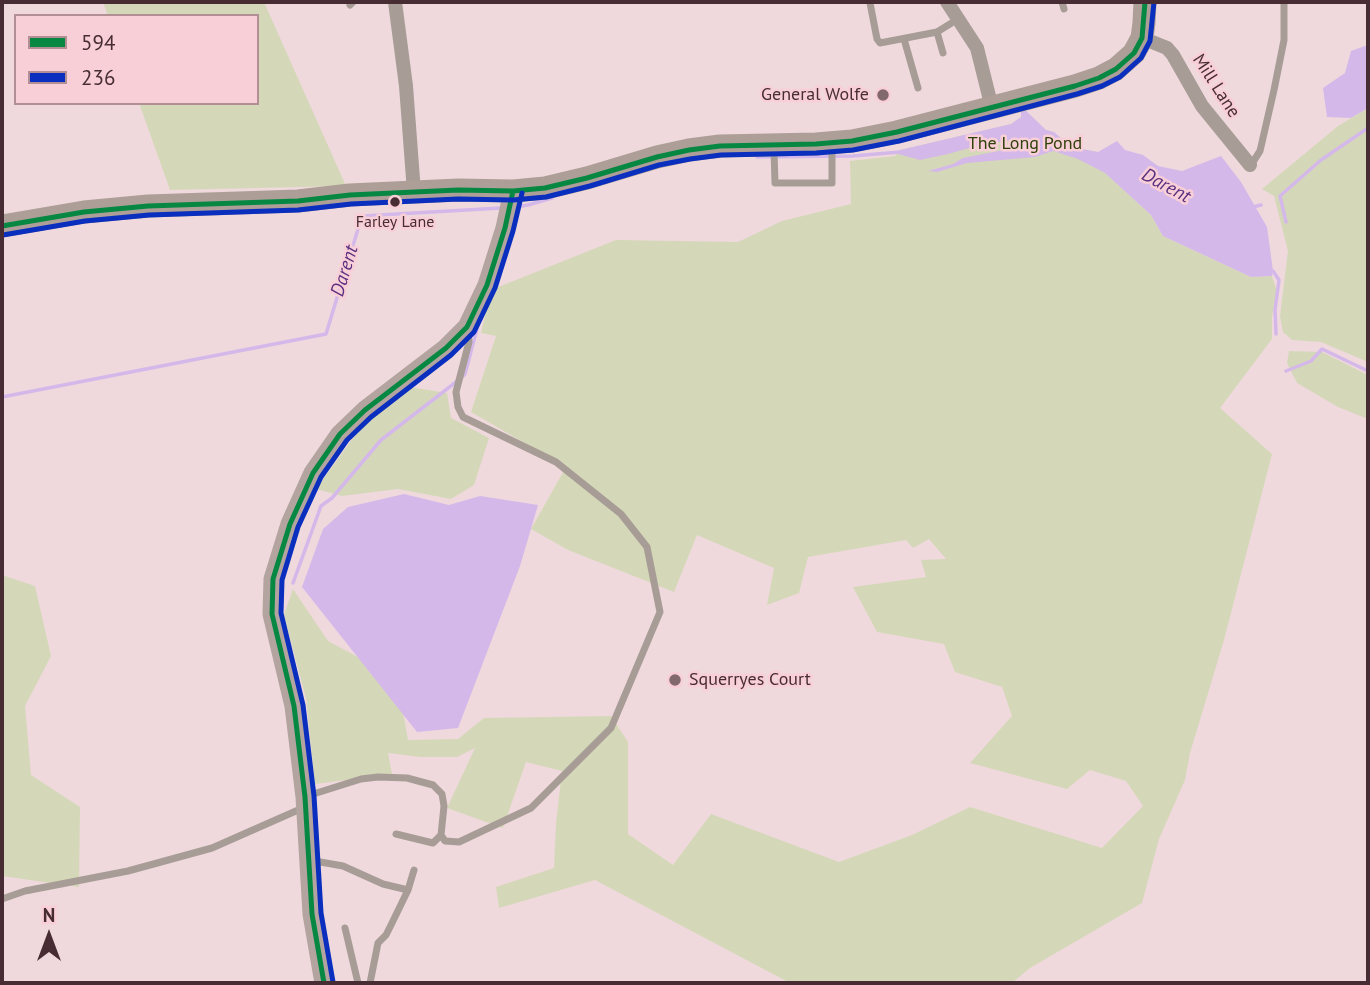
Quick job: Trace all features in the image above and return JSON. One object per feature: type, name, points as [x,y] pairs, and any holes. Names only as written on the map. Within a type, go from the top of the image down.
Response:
[{"type":"main road","points":[[2,226],[84,212],[148,206],[298,201],[350,195],[458,190],[510,202],[545,188],[688,150],[720,146],[774,154],[832,153],[852,141],[992,108],[1098,78],[1116,69],[1134,52],[1142,38],[1145,2]]},
{"type":"street","points":[[396,2],[414,192]]},
{"type":"street","points":[[947,2],[977,48],[992,108]]},
{"type":"street","name":"Mill Lane","points":[[1142,38],[1167,48],[1173,55],[1206,112],[1250,165]]},
{"type":"street","points":[[324,983],[312,914],[305,802],[294,706],[272,614],[273,579],[290,524],[313,473],[340,434],[365,410],[446,348],[467,327],[487,285],[510,202]]},
{"type":"lane","points":[[1250,165],[1260,151],[1277,78],[1284,40],[1283,2]]},
{"type":"lane","points":[[870,3],[878,41],[884,43],[937,32],[958,19]]},
{"type":"lane","points":[[937,32],[943,53]]},
{"type":"lane","points":[[904,39],[918,88]]},
{"type":"lane","points":[[774,154],[775,183],[832,183],[832,153]]},
{"type":"lane","points":[[441,835],[445,841],[459,842],[531,808],[611,728],[660,612],[647,547],[621,514],[556,462],[463,417],[458,407],[456,392],[469,342],[467,327]]},
{"type":"lane","points":[[2,899],[25,891],[128,871],[212,848],[305,802],[361,779],[407,778],[433,785],[442,794],[444,806],[441,835],[433,843],[396,834]]},
{"type":"lane","points":[[309,860],[343,866],[383,884],[408,890]]},
{"type":"lane","points":[[370,983],[378,943],[386,935],[408,890],[414,870]]},
{"type":"lane","points":[[345,928],[358,983]]},
{"type":"green space","points":[[103,2],[264,2],[346,186],[170,190],[140,105],[259,105],[259,14],[107,14]]},
{"type":"green space","name":"The Long Pond","points":[[1021,106],[1046,130],[1054,132],[1071,147],[1098,152],[1109,176],[1151,215],[1163,236],[1251,277],[1272,276],[1277,291],[1272,317],[1272,339],[1220,408],[1272,454],[1224,640],[1190,753],[1185,780],[1159,839],[1142,903],[1030,968],[1012,983],[790,983],[595,880],[499,908],[496,887],[554,868],[562,771],[526,762],[503,828],[447,808],[475,748],[457,757],[420,757],[388,753],[392,774],[315,784],[306,699],[284,615],[293,589],[328,641],[397,678],[408,740],[458,739],[484,718],[611,716],[628,742],[628,834],[673,865],[711,814],[839,862],[912,835],[970,807],[1102,848],[1143,806],[1126,781],[1090,770],[1067,789],[970,763],[1012,716],[1002,687],[955,672],[944,644],[877,632],[853,587],[926,577],[921,560],[946,559],[929,539],[913,548],[906,540],[808,557],[799,593],[767,605],[774,568],[697,535],[674,592],[568,550],[531,529],[566,467],[471,412],[496,336],[481,333],[491,290],[616,240],[738,242],[782,221],[851,204],[850,161],[895,156],[900,150],[1011,124],[1021,117]]},
{"type":"green space","points":[[1368,108],[1368,362],[1321,342],[1292,340],[1283,332],[1280,316],[1288,251],[1274,196],[1262,189],[1338,126]]},
{"type":"green space","points":[[1289,351],[1322,352],[1368,375],[1368,419],[1338,407],[1297,383],[1287,363]]},
{"type":"green space","points":[[410,387],[447,393],[451,418],[489,438],[474,485],[451,499],[398,489],[342,496],[316,489],[361,427]]},
{"type":"green space","points":[[2,575],[35,586],[51,656],[25,706],[31,775],[80,807],[79,887],[2,876]]},
{"type":"water","points":[[1368,45],[1368,108],[1351,118],[1327,117],[1323,88],[1345,73],[1351,51]]},
{"type":"water","points":[[1021,106],[1046,130],[1054,132],[1071,147],[1098,152],[1117,141],[1125,150],[1143,155],[1158,166],[1182,171],[1221,156],[1241,182],[1267,227],[1272,276],[1251,277],[1163,236],[1151,215],[1105,173],[1078,159],[1053,151],[1035,157],[967,163],[937,172],[928,171],[953,164],[963,158],[1024,146],[1029,143],[1024,138],[980,145],[920,160],[898,154],[900,150],[1011,124],[1021,117]]},
{"type":"water","points":[[404,494],[449,505],[480,496],[538,505],[520,566],[458,728],[417,732],[302,587],[323,529],[348,507]]},
{"type":"waterway","name":"Darent","points":[[1286,222],[1280,196],[1321,160],[1368,128]]},
{"type":"waterway","name":"Darent","points":[[757,157],[853,156],[900,152]]},
{"type":"waterway","name":"Darent","points":[[516,207],[552,198]]},
{"type":"waterway","name":"Darent","points":[[1253,207],[1261,205]]},
{"type":"waterway","name":"Darent","points":[[2,397],[326,334],[362,216],[501,208]]},
{"type":"waterway","points":[[1273,271],[1279,280],[1275,310],[1276,334]]},
{"type":"waterway","points":[[462,377],[478,325]]},
{"type":"waterway","points":[[1286,371],[1311,361],[1322,349],[1368,371]]},
{"type":"waterway","points":[[293,583],[321,506],[332,498],[381,440],[456,382]]},
{"type":"transit line","name":"594","points":[[2,226],[84,212],[148,206],[545,188],[689,150],[720,146],[852,141],[897,132],[1099,78],[1116,69],[1134,53],[1142,38],[1145,2]]},
{"type":"transit line","name":"236","points":[[3,235],[85,221],[149,215],[546,197],[659,165],[690,159],[721,155],[853,150],[899,141],[1077,94],[1120,77],[1141,58],[1150,41],[1154,2]]},
{"type":"transit line","name":"594","points":[[324,983],[312,914],[305,797],[294,706],[272,614],[273,579],[290,524],[313,473],[340,434],[365,410],[446,348],[467,327],[487,285],[505,228],[513,191]]},
{"type":"transit line","name":"236","points":[[333,982],[321,913],[314,796],[303,705],[281,613],[282,580],[298,527],[321,477],[347,440],[371,417],[451,355],[474,332],[495,288],[522,193]]},
{"type":"place","name":"General Wolfe","points":[[883,95]]},
{"type":"place","name":"Farley Lane","points":[[395,202]]},
{"type":"place","name":"Squerryes Court","points":[[675,680]]}]
